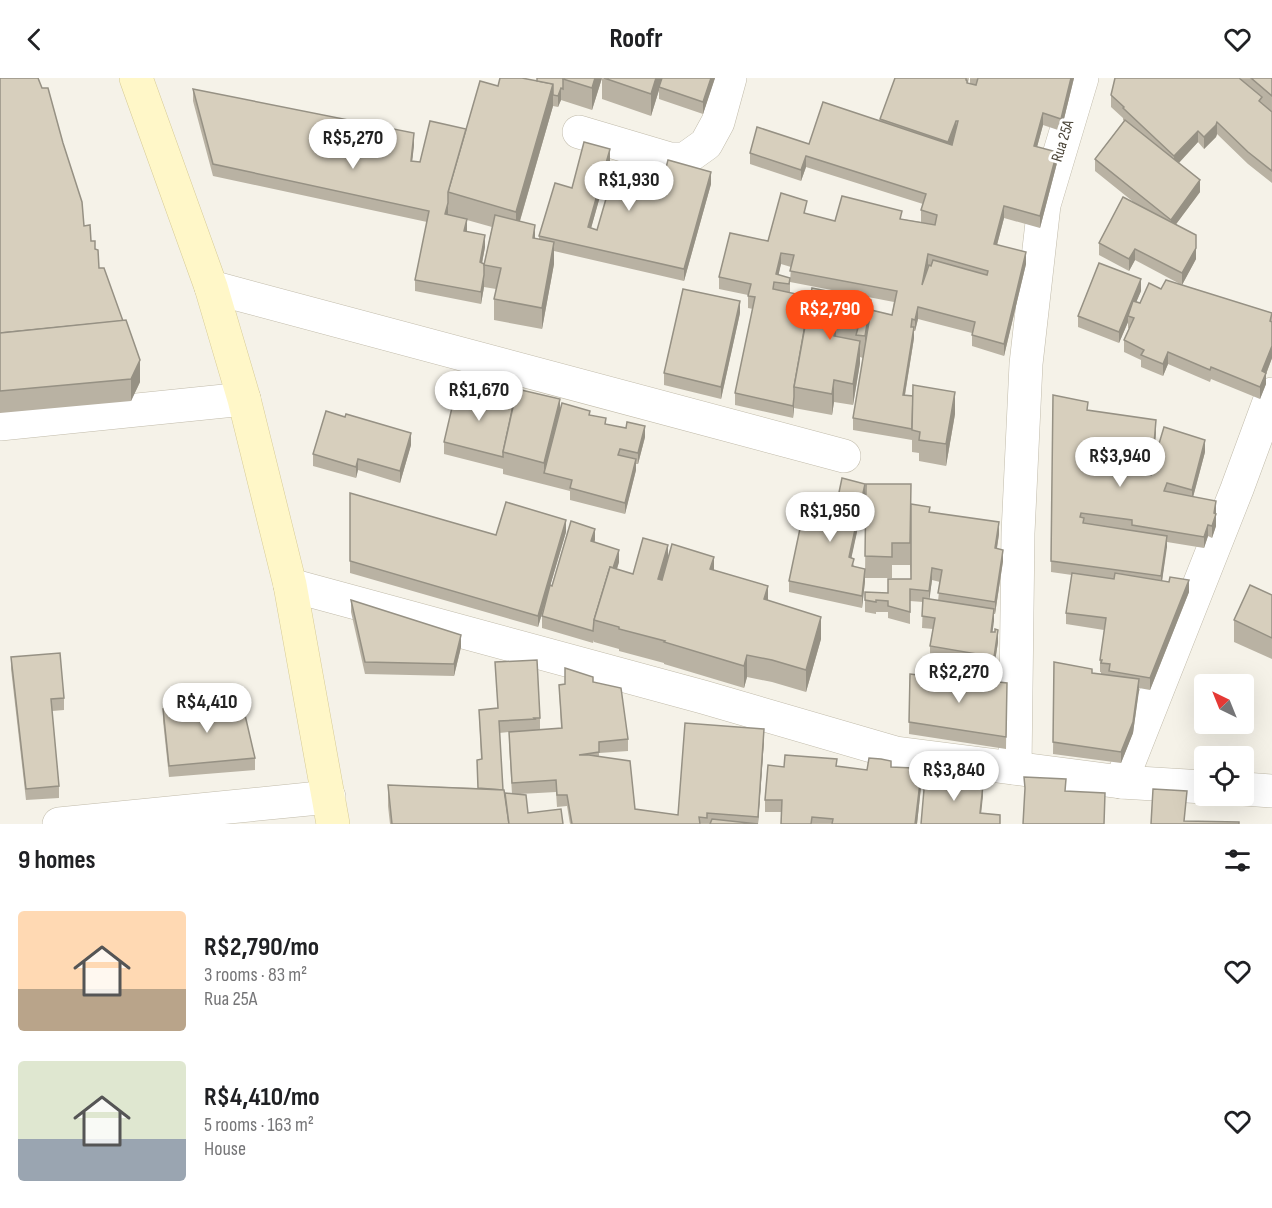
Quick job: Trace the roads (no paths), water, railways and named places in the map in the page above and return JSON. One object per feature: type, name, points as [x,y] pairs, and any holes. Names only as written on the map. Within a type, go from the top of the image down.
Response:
[{"type":"street","points":[[59,824],[331,811],[290,585],[244,399],[211,288],[136,78]]},
{"type":"street","points":[[579,132],[670,159],[685,159],[706,144],[718,122],[730,78]]},
{"type":"street","name":"Rua 25A","points":[[1015,768],[1018,533],[1025,375],[1044,205],[1082,78]]},
{"type":"street","points":[[211,288],[844,456]]},
{"type":"street","points":[[1121,782],[1237,489],[1272,394]]},
{"type":"street","points":[[0,424],[244,399]]},
{"type":"street","points":[[290,585],[703,697],[896,753],[1121,782],[1194,786]]},
{"type":"street","points":[[1254,790],[1272,791]]}]
